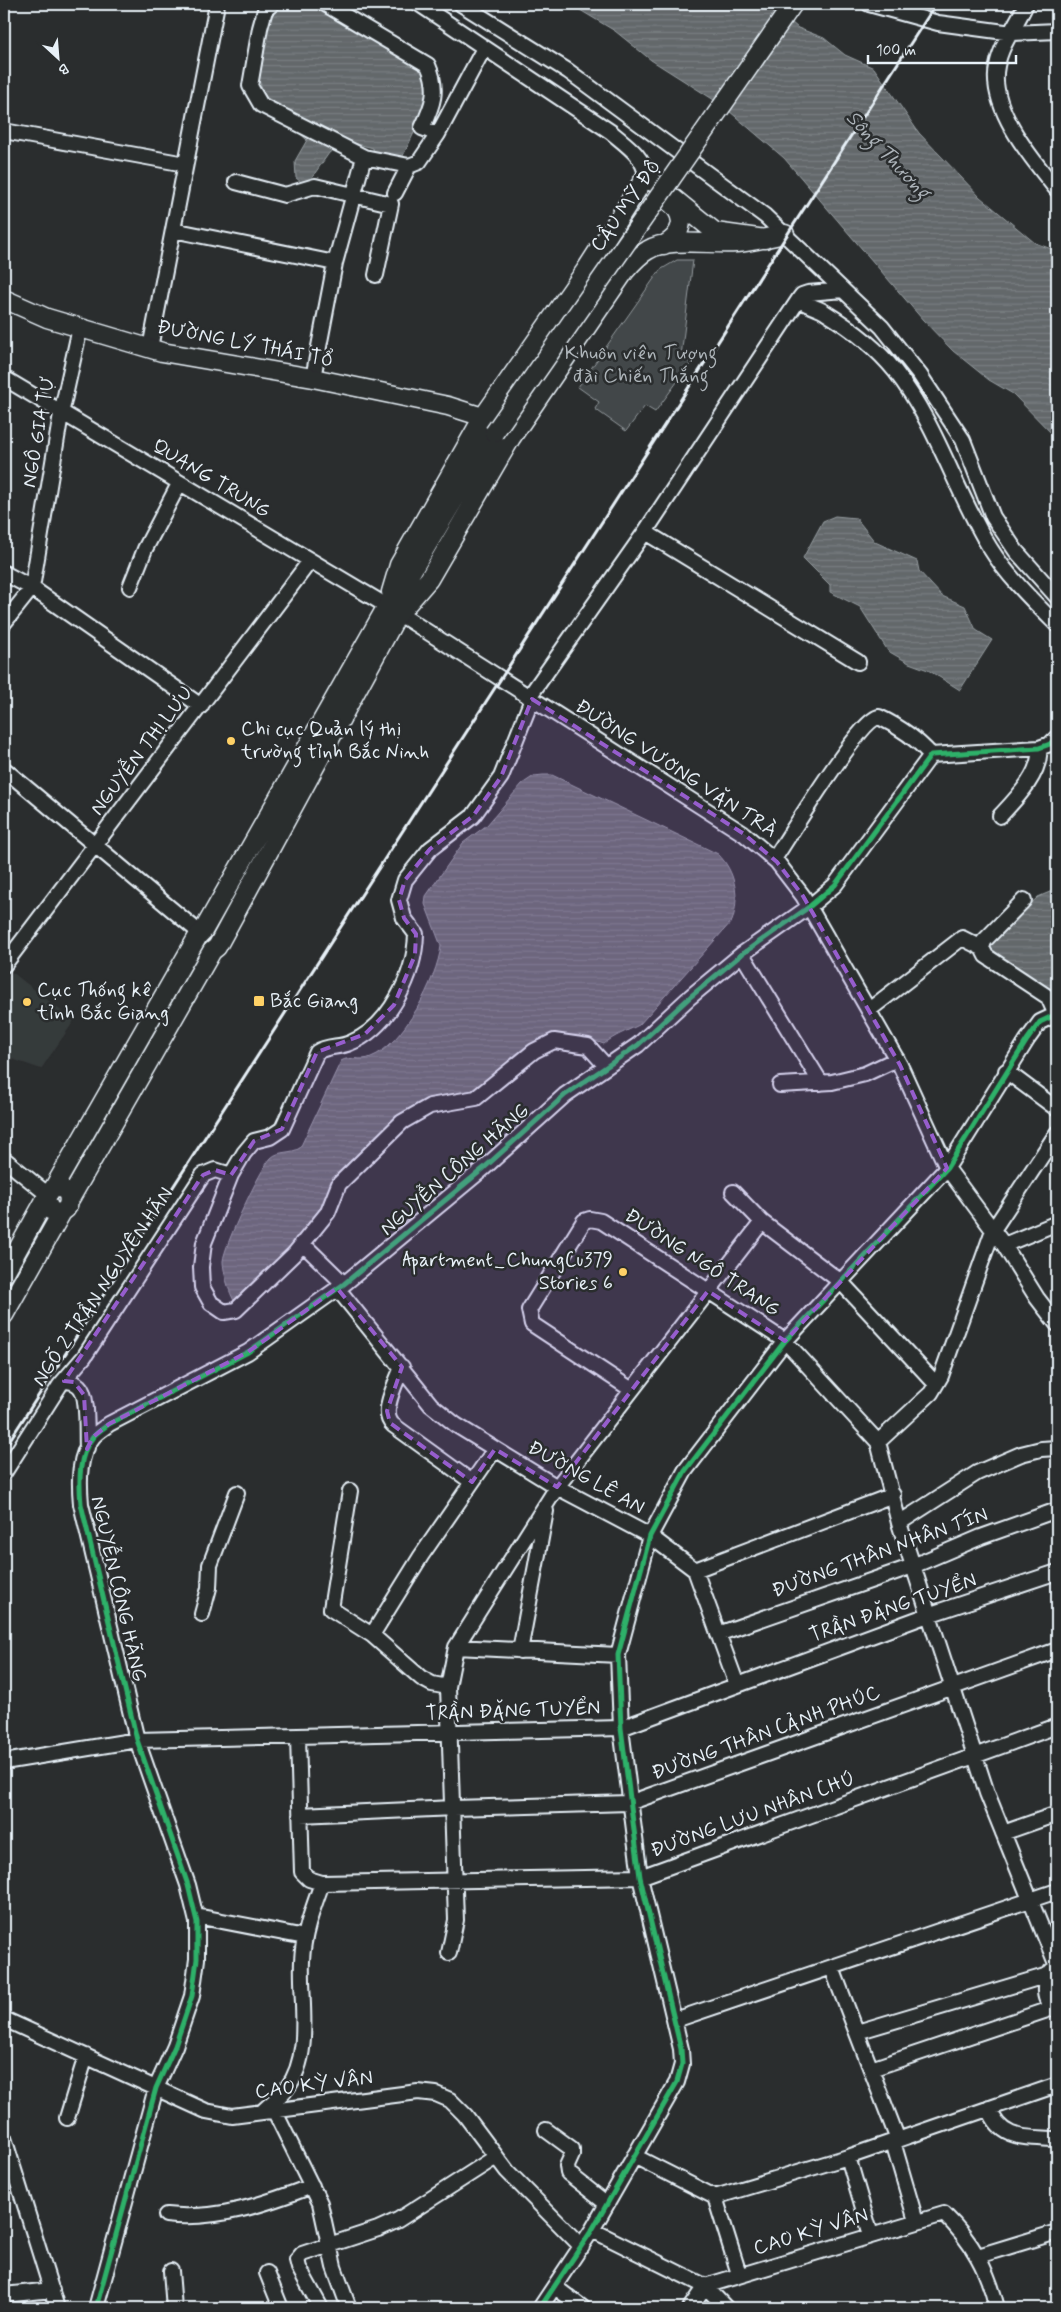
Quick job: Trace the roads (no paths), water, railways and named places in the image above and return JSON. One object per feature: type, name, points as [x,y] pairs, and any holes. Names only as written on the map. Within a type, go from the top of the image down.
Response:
[{"type":"main road","name":"CẦU MỸ ĐỘ","points":[[392,610],[410,574],[494,433],[793,4]]},
{"type":"main road","points":[[644,179],[716,232],[766,239]]},
{"type":"main road","points":[[644,179],[672,204],[679,214],[680,226],[678,235],[664,246]]},
{"type":"main road","points":[[4,1315],[215,946],[392,610],[398,565],[484,417],[585,271],[644,179]]},
{"type":"main road","points":[[4,1274],[200,935],[392,610],[429,579],[511,438],[625,271],[648,249],[664,246],[737,243],[786,234]]},
{"type":"main road","name":"ĐƯỜNG LÝ THÁI TỔ","points":[[4,299],[47,318],[150,348],[313,378],[448,406],[484,417]]},
{"type":"main road","points":[[200,935],[213,931],[215,946]]},
{"type":"main road","points":[[49,1194],[50,1210],[66,1205]]},
{"type":"street","points":[[150,348],[217,4]]},
{"type":"street","points":[[272,4],[265,10],[260,28],[250,86],[261,105],[364,157],[410,166],[419,162],[438,134],[484,48]]},
{"type":"street","points":[[325,4],[428,65],[435,89],[430,111],[422,128],[438,134]]},
{"type":"street","points":[[419,4],[612,132],[645,165],[644,179]]},
{"type":"street","points":[[461,4],[568,71],[786,234],[807,258],[882,327],[920,375],[963,440],[993,517],[1016,551],[1057,597]]},
{"type":"street","points":[[869,4],[938,23],[1012,33],[1057,31]]},
{"type":"street","points":[[1026,4],[999,57],[996,87],[1012,129],[1057,190]]},
{"type":"street","points":[[4,131],[185,164]]},
{"type":"street","points":[[313,378],[335,263],[364,157]]},
{"type":"street","points":[[395,193],[410,166]]},
{"type":"street","points":[[236,182],[284,195],[314,186],[391,204],[376,275]]},
{"type":"street","points":[[173,230],[335,263]]},
{"type":"street","points":[[606,1066],[588,1046],[554,1041],[534,1050],[476,1098],[430,1106],[402,1122],[339,1184],[328,1212],[295,1253],[236,1310],[224,1312],[211,1303],[202,1287],[201,1267],[204,1243],[231,1175],[244,1153],[254,1141],[270,1137],[282,1129],[317,1052],[325,1047],[349,1043],[365,1034],[394,1005],[416,955],[416,934],[404,918],[399,900],[405,880],[430,849],[473,816],[501,777],[530,698],[645,532],[799,299],[802,295],[808,293],[843,290]]},
{"type":"street","points":[[799,299],[821,309],[864,339],[895,372],[919,408],[945,455],[989,546],[1008,572],[1057,625]]},
{"type":"street","name":"NGÔ GIA TỰ","points":[[4,623],[32,588],[61,414],[80,328]]},
{"type":"street","name":"QUANG TRUNG","points":[[4,378],[61,414],[392,610]]},
{"type":"street","points":[[130,587],[145,549],[179,484]]},
{"type":"street","points":[[645,532],[858,662]]},
{"type":"street","name":"NGUYỄN THỊ LƯU","points":[[4,965],[310,561]]},
{"type":"street","points":[[4,573],[32,588],[201,706]]},
{"type":"street","name":"ĐƯỜNG VƯƠNG VĂN TRÀ","points":[[392,610],[744,834],[774,859],[810,907],[897,1059],[947,1168],[1004,1245],[1057,1324]]},
{"type":"street","points":[[774,859],[838,762],[870,721],[879,717],[898,726],[919,740],[931,755],[1039,748],[1050,744],[1057,737]]},
{"type":"street","points":[[1000,816],[1015,799],[1037,766],[1040,758],[1039,748]]},
{"type":"street","name":"NGUYỄN CÔNG HÃNG","points":[[96,2308],[156,2088],[175,2046],[192,1996],[197,1958],[196,1916],[188,1885],[137,1740],[81,1504],[79,1481],[83,1456],[93,1437],[109,1424],[248,1352],[282,1330],[340,1286],[484,1168],[565,1095],[644,1040],[690,997],[742,954],[810,907],[835,885],[931,755]]},
{"type":"street","points":[[4,769],[200,935]]},
{"type":"street","points":[[982,948],[984,941],[1024,900]]},
{"type":"street","points":[[540,2308],[592,2230],[677,2082],[682,2064],[682,2048],[640,1877],[629,1803],[621,1728],[618,1655],[650,1536],[685,1472],[785,1340],[947,1168],[1006,1071],[1040,1022],[1056,1014],[1048,997],[986,956],[982,948],[962,938],[869,1010]]},
{"type":"street","points":[[742,954],[821,1083]]},
{"type":"street","points":[[780,1085],[821,1083],[865,1074],[897,1059]]},
{"type":"street","points":[[1006,1071],[1057,1108]]},
{"type":"street","points":[[878,1442],[932,1393],[993,1230],[1057,1133]]},
{"type":"street","points":[[4,1159],[49,1194]]},
{"type":"street","name":"NGÕ 2 TRẦN NGUYÊN HÃN","points":[[4,1473],[64,1380],[84,1357],[203,1175],[215,1170],[231,1175]]},
{"type":"street","points":[[733,1192],[762,1222],[841,1282],[936,1384]]},
{"type":"street","name":"ĐƯỜNG NGÔ TRANG","points":[[632,1390],[532,1324],[529,1318],[529,1310],[584,1222],[590,1219],[601,1221],[785,1340],[878,1442],[899,1523],[987,1793],[1030,1900],[1054,1969]]},
{"type":"street","points":[[449,1953],[456,1920],[454,1808],[448,1686],[456,1647],[557,1487],[762,1222]]},
{"type":"street","points":[[1004,1245],[1057,1223]]},
{"type":"street","name":"ĐƯỜNG LÊ AN","points":[[302,1243],[340,1286],[431,1405],[456,1425],[495,1450],[557,1487],[650,1536],[695,1570]]},
{"type":"street","points":[[402,1367],[387,1411],[388,1419],[393,1425],[472,1482]]},
{"type":"street","points":[[64,1380],[74,1382],[80,1387],[84,1395],[87,1449]]},
{"type":"street","points":[[899,1523],[977,1473],[1021,1454],[1057,1448]]},
{"type":"street","points":[[372,1635],[421,1556],[495,1450]]},
{"type":"street","points":[[350,1491],[331,1609],[372,1635],[421,1678],[432,1684],[448,1686]]},
{"type":"street","points":[[202,1614],[210,1582],[210,1565],[237,1493]]},
{"type":"street","points":[[737,1684],[695,1570],[893,1495]]},
{"type":"street","points":[[520,1651],[547,1503]]},
{"type":"street","name":"ĐƯỜNG THÂN NHÂN TÍN","points":[[718,1634],[913,1566],[981,1537],[1057,1510]]},
{"type":"street","name":"TRẦN ĐĂNG TUYỂN","points":[[4,1762],[137,1740],[298,1738],[621,1728],[737,1684],[1057,1572]]},
{"type":"street","points":[[456,1647],[618,1655]]},
{"type":"street","name":"ĐƯỜNG THÂN CẢNH PHÚC","points":[[300,1815],[629,1803],[1057,1650]]},
{"type":"street","name":"ĐƯỜNG LƯU NHÂN CHÚ","points":[[322,1883],[640,1877],[1057,1726]]},
{"type":"street","points":[[298,1738],[302,1872],[309,1879],[322,1883],[305,1937],[302,1960],[300,2054],[295,2074],[287,2088],[268,2111],[312,2186],[325,2220],[336,2274],[350,2308]]},
{"type":"street","points":[[1003,1833],[1057,1814]]},
{"type":"street","points":[[674,2020],[1057,1891]]},
{"type":"street","points":[[196,1916],[305,1937]]},
{"type":"street","points":[[832,1968],[871,2069],[890,2143],[916,2221]]},
{"type":"street","points":[[857,2032],[1054,1969]]},
{"type":"street","points":[[871,2069],[1055,2009],[1046,1998],[1044,1990],[1044,1982],[1054,1969]]},
{"type":"street","name":"CAO KỲ VÂN","points":[[4,2019],[206,2111],[232,2116],[418,2092],[436,2094],[450,2100],[465,2115],[496,2157],[528,2194],[582,2247]]},
{"type":"street","points":[[67,2118],[86,2056]]},
{"type":"street","points":[[634,2156],[715,2198],[848,2157],[1057,2085]]},
{"type":"street","points":[[989,2108],[994,2122],[1006,2133],[1057,2139]]},
{"type":"street","points":[[546,2130],[572,2150],[567,2166],[568,2173],[607,2204]]},
{"type":"street","points":[[4,2141],[57,2308]]},
{"type":"street","points":[[321,2308],[299,2268],[297,2260],[302,2254],[378,2229],[398,2220],[496,2157]]},
{"type":"street","points":[[848,2157],[871,2235]]},
{"type":"street","points":[[166,2215],[185,2218],[210,2216],[254,2206],[312,2186]]},
{"type":"street","points":[[715,2198],[739,2274]]},
{"type":"street","name":"CAO KỲ VÂN","points":[[705,2286],[739,2274],[944,2214],[958,2228],[978,2256],[991,2282],[997,2308]]},
{"type":"street","points":[[592,2230],[705,2286],[726,2308]]},
{"type":"street","points":[[978,2256],[1057,2232]]},
{"type":"street","points":[[172,2271],[174,2308]]},
{"type":"street","points":[[267,2273],[281,2308]]},
{"type":"street","points":[[690,2308],[705,2286]]},
{"type":"street","points":[[555,2287],[583,2308]]},
{"type":"street","points":[[4,2295],[52,2290]]},
{"type":"water","points":[[286,4],[340,4],[395,41],[425,53],[435,89],[400,162],[374,158],[373,148],[346,141],[329,153],[306,186],[296,178],[295,161],[307,140],[294,128],[290,112],[264,96],[252,58],[267,9],[281,9]]},
{"type":"water","name":"Sông Thương","points":[[570,4],[770,4],[798,28],[824,38],[845,55],[874,68],[919,133],[980,197],[1035,243],[1057,251],[1057,439],[1013,394],[989,380],[953,351],[923,320],[784,158],[722,105],[651,60],[615,31]]},
{"type":"water","points":[[835,516],[856,518],[875,542],[917,561],[919,571],[942,596],[965,606],[976,630],[992,640],[960,690],[928,670],[909,663],[888,651],[860,607],[830,592],[830,585],[803,558],[823,521]]},
{"type":"water","points":[[552,775],[718,854],[729,869],[735,886],[736,903],[732,921],[639,1025],[604,1044],[577,1035],[568,1036],[543,1049],[490,1093],[428,1106],[343,1187],[334,1216],[319,1233],[237,1304],[229,1291],[223,1261],[236,1225],[259,1177],[271,1158],[300,1148],[341,1061],[371,1057],[383,1050],[406,1025],[426,992],[433,976],[441,946],[425,904],[426,896],[463,843],[487,825],[522,784],[534,776]]},
{"type":"water","points":[[1057,889],[1057,996],[989,947],[991,941],[1038,897]]},
{"type":"railway","points":[[4,1449],[936,4]]},
{"type":"place","name":"Chi cục Quản lý thị trường tỉnh Bắc Ninh","points":[[231,741]]},
{"type":"place","name":"Bắc Giang","points":[[259,1001]]},
{"type":"place","name":"Cục Thống kê tỉnh Bắc Giang","points":[[27,1002]]},
{"type":"place","name":"Apartment_ChungCu379 Stories 6","points":[[623,1272]]},
{"type":"park label","name":"Khuôn viên Tượng đài Chiến Thắng","points":[[641,364]]}]
